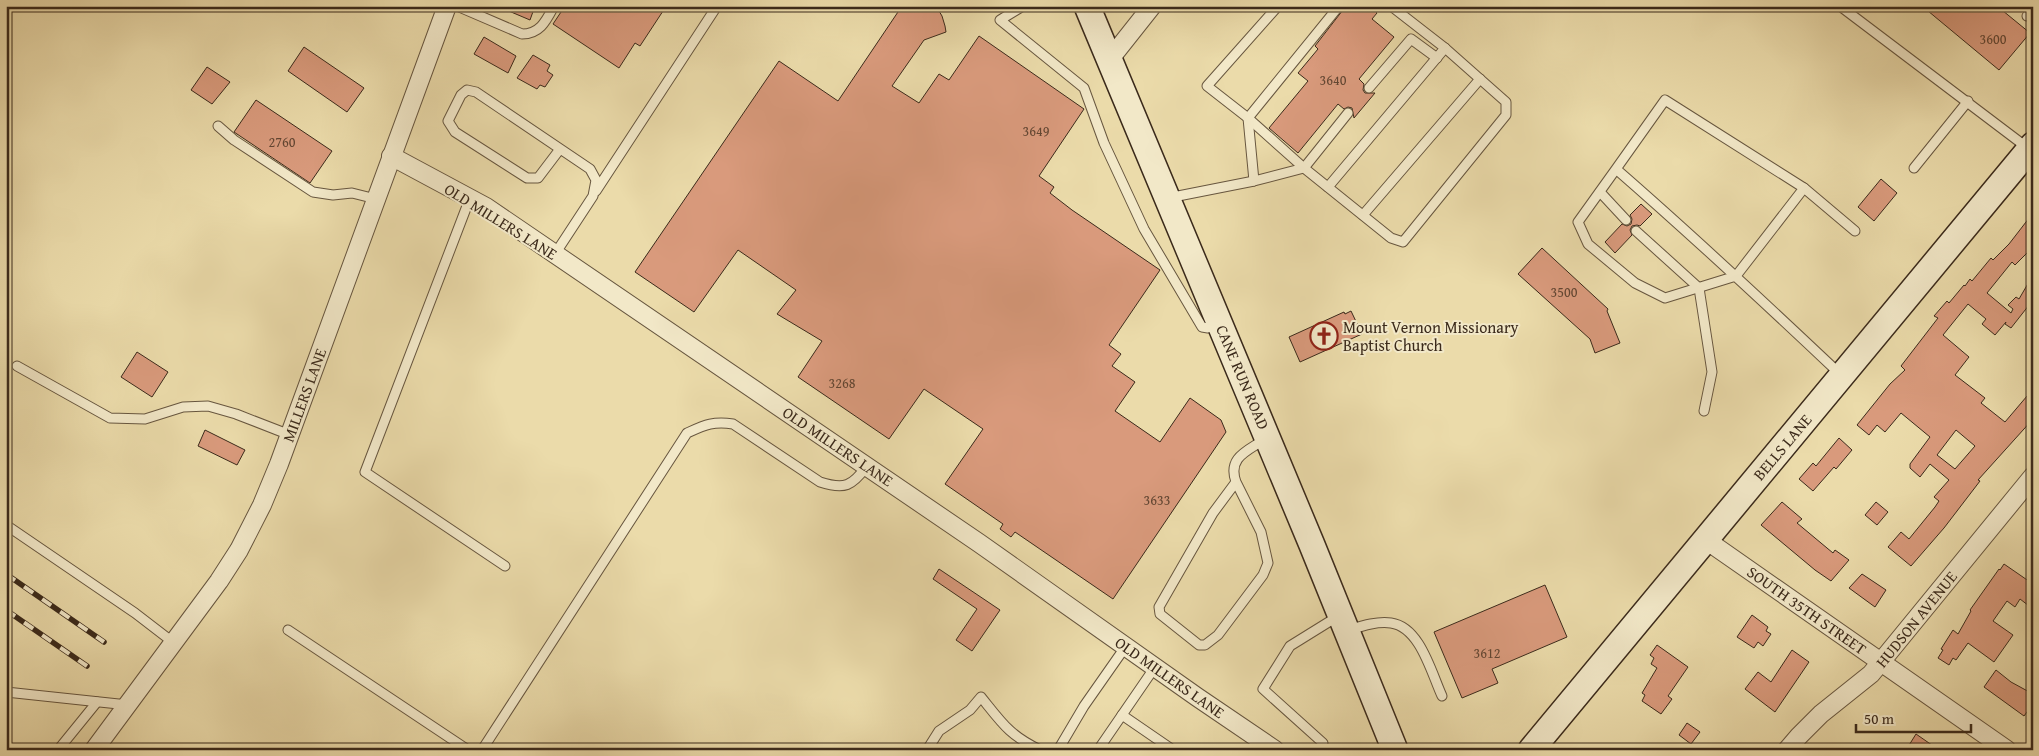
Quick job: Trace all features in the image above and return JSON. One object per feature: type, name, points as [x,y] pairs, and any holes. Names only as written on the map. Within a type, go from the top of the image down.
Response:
[{"type":"main road","name":"CANE RUN ROAD","points":[[1087,6],[1268,438],[1395,750]]},
{"type":"main road","name":"BELLS LANE","points":[[1533,746],[2031,147]]},
{"type":"street","name":"MILLERS LANE","points":[[94,750],[174,643],[239,550],[262,505],[290,435],[447,6]]},
{"type":"street","points":[[1110,59],[1152,6]]},
{"type":"street","name":"OLD MILLERS LANE","points":[[391,156],[486,207],[867,466],[1275,750]]},
{"type":"street","name":"HUDSON AVENUE","points":[[1788,750],[1821,714],[1871,674],[2031,483]]},
{"type":"street","name":"SOUTH 35TH STREET","points":[[1706,540],[2008,750]]},
{"type":"lane","points":[[457,6],[522,34],[532,34],[545,24],[554,6]]},
{"type":"lane","points":[[555,254],[717,6]]},
{"type":"lane","points":[[1023,6],[1000,20],[1084,88],[1104,144],[1144,229],[1202,327],[1208,328],[1220,323]]},
{"type":"lane","points":[[1278,6],[1207,86],[1363,215],[1392,238],[1403,242],[1506,116],[1506,102],[1445,48],[1391,6]]},
{"type":"lane","points":[[1254,181],[1248,118],[1339,6]]},
{"type":"lane","points":[[1840,6],[2031,147]]},
{"type":"lane","points":[[1370,88],[1411,38],[1436,58]]},
{"type":"lane","points":[[1328,187],[1445,48]]},
{"type":"lane","points":[[1363,215],[1480,79]]},
{"type":"lane","points":[[560,149],[538,178],[527,178],[455,132],[448,121],[461,95],[467,90],[476,92],[590,169],[596,180],[593,196]]},
{"type":"lane","points":[[1804,188],[1736,276],[1665,298],[1634,283],[1588,244],[1578,222],[1665,100],[1804,188],[1854,231]]},
{"type":"lane","points":[[1914,168],[1968,101]]},
{"type":"lane","points":[[1168,198],[1254,181],[1304,168],[1348,113]]},
{"type":"lane","points":[[218,126],[234,140],[313,192],[333,195],[352,193],[376,199]]},
{"type":"lane","points":[[1616,169],[1736,276],[1841,375]]},
{"type":"lane","points":[[1600,192],[1626,220]]},
{"type":"lane","points":[[470,198],[365,472],[505,566]]},
{"type":"lane","points":[[1636,231],[1699,288],[1712,372],[1704,411]]},
{"type":"lane","points":[[17,366],[110,418],[145,419],[183,407],[208,406],[236,414],[290,435]]},
{"type":"lane","points":[[482,750],[687,433],[709,423],[733,424],[820,482],[834,486],[847,486],[856,480],[867,466]]},
{"type":"lane","points":[[1236,482],[1209,520],[1159,607],[1160,614],[1199,645],[1205,646],[1218,635],[1264,575],[1268,563],[1260,532],[1232,472],[1233,465],[1239,457],[1268,438]]},
{"type":"lane","points":[[6,524],[135,613],[174,643]]},
{"type":"lane","points":[[1323,742],[1263,689],[1290,646],[1343,623],[1391,623],[1407,628],[1416,638],[1442,696]]},
{"type":"lane","points":[[288,630],[468,750]]},
{"type":"lane","points":[[1058,750],[1084,706],[1126,646]]},
{"type":"lane","points":[[1098,750],[1155,667]]},
{"type":"lane","points":[[6,692],[128,705]]},
{"type":"lane","points":[[927,750],[939,731],[970,710],[981,697],[1008,731],[1040,750]]},
{"type":"lane","points":[[58,750],[97,702]]},
{"type":"lane","points":[[1122,715],[1173,750]]},
{"type":"building","points":[[497,6],[535,6],[530,20]]},
{"type":"building","points":[[565,6],[655,6],[663,11],[640,46],[635,43],[619,68],[553,24]]},
{"type":"building","points":[[902,6],[936,6],[945,26],[946,32],[924,40],[892,86],[919,103],[939,74],[949,80],[979,36],[1084,109],[1039,176],[1054,187],[1050,193],[1160,270],[1109,345],[1121,354],[1112,366],[1135,382],[1115,411],[1160,442],[1190,398],[1221,420],[1226,432],[1113,599],[1015,532],[1011,537],[1000,529],[1003,524],[945,484],[983,429],[924,389],[889,439],[798,377],[822,341],[777,314],[796,290],[738,250],[694,312],[635,272],[779,61],[838,101]]},
{"type":"building","points":[[1346,6],[1370,6],[1377,13],[1372,19],[1394,37],[1359,79],[1364,84],[1363,90],[1365,93],[1375,93],[1354,118],[1352,108],[1344,109],[1338,104],[1298,153],[1269,128],[1308,81],[1298,73],[1318,49],[1315,46]]},
{"type":"building","points":[[1922,6],[1997,6],[2030,33],[1999,70]]},
{"type":"building","points":[[484,37],[516,56],[508,73],[474,54]]},
{"type":"building","points":[[304,47],[364,88],[347,112],[288,71]]},
{"type":"building","points":[[533,55],[550,65],[547,71],[553,75],[545,87],[540,85],[537,89],[517,78]]},
{"type":"building","points":[[207,67],[230,82],[212,104],[191,90]]},
{"type":"building","points":[[256,100],[332,151],[310,183],[234,132]]},
{"type":"building","points":[[1881,179],[1897,193],[1874,221],[1858,207]]},
{"type":"building","points":[[1641,204],[1652,214],[1640,226],[1632,226],[1630,230],[1632,235],[1615,253],[1605,242],[1622,224],[1627,226],[1631,224],[1632,219],[1630,215]]},
{"type":"building","points":[[2033,213],[2033,247],[2015,265],[2012,262],[1987,293],[2011,313],[2013,309],[2008,305],[2016,297],[2019,299],[2033,275],[2033,300],[2011,328],[2005,324],[2006,322],[1995,335],[1982,324],[1986,319],[1968,304],[1943,335],[1969,357],[1955,375],[1985,398],[1981,403],[2005,422],[2033,389],[2033,419],[1978,480],[1980,481],[1944,528],[1911,566],[1888,547],[1901,532],[1909,539],[1935,507],[1939,501],[1934,497],[1949,480],[1930,464],[1920,477],[1910,468],[1910,464],[1930,437],[1901,413],[1885,432],[1877,425],[1869,435],[1857,425],[1890,384],[1905,370],[1901,366],[1938,318],[1934,316],[1947,301],[1949,303],[1970,279],[1972,281],[1991,258],[1993,260],[2009,244]],"holes":[[[1956,430],[1975,446],[1955,469],[1937,455]]]},
{"type":"building","points":[[1542,248],[1608,309],[1607,311],[1620,343],[1595,353],[1590,339],[1518,274]]},
{"type":"building","name":"Mount Vernon Missionary Baptist Church","points":[[1351,311],[1362,334],[1300,362],[1289,337],[1344,312],[1345,314]]},
{"type":"building","points":[[137,352],[168,372],[152,397],[121,377]]},
{"type":"building","points":[[205,430],[245,450],[237,465],[198,446]]},
{"type":"building","points":[[1839,438],[1852,450],[1836,469],[1834,467],[1813,491],[1799,479],[1813,463],[1816,466]]},
{"type":"building","points":[[1782,502],[1802,519],[1797,523],[1833,553],[1835,550],[1849,560],[1831,581],[1761,525]]},
{"type":"building","points":[[1876,502],[1888,512],[1877,525],[1865,515]]},
{"type":"building","points":[[2004,564],[2033,584],[2033,609],[2020,599],[2015,607],[2007,601],[1993,621],[2013,635],[1994,662],[1968,643],[1956,660],[1953,658],[1949,665],[1938,658],[1943,650],[1941,649],[1953,630],[1958,634],[1970,610]]},
{"type":"building","points":[[939,569],[1000,610],[972,651],[956,640],[977,609],[933,579]]},
{"type":"building","points":[[1862,574],[1886,590],[1875,607],[1849,588]]},
{"type":"building","points":[[1545,585],[1567,637],[1492,669],[1498,683],[1462,698],[1434,632]]},
{"type":"building","points":[[1752,615],[1768,627],[1766,631],[1771,634],[1763,646],[1758,642],[1754,648],[1737,637]]},
{"type":"building","points":[[1657,645],[1688,667],[1668,696],[1672,699],[1661,714],[1642,701],[1645,695],[1642,693],[1657,668],[1651,664],[1654,658],[1650,655]]},
{"type":"building","points":[[1792,650],[1809,662],[1775,712],[1745,689],[1758,672],[1771,682]]},
{"type":"building","points":[[1996,670],[2011,682],[2033,694],[2033,704],[2024,716],[1984,687]]},
{"type":"building","points":[[1687,723],[1700,732],[1691,744],[1679,735]]},
{"type":"building","points":[[1916,734],[1939,750],[1906,750]]},
{"type":"railway","points":[[6,574],[104,642]]},
{"type":"railway","points":[[6,610],[87,666]]},
{"type":"place","name":"Mount Vernon Missionary Baptist Church","points":[[1324,336]]}]
